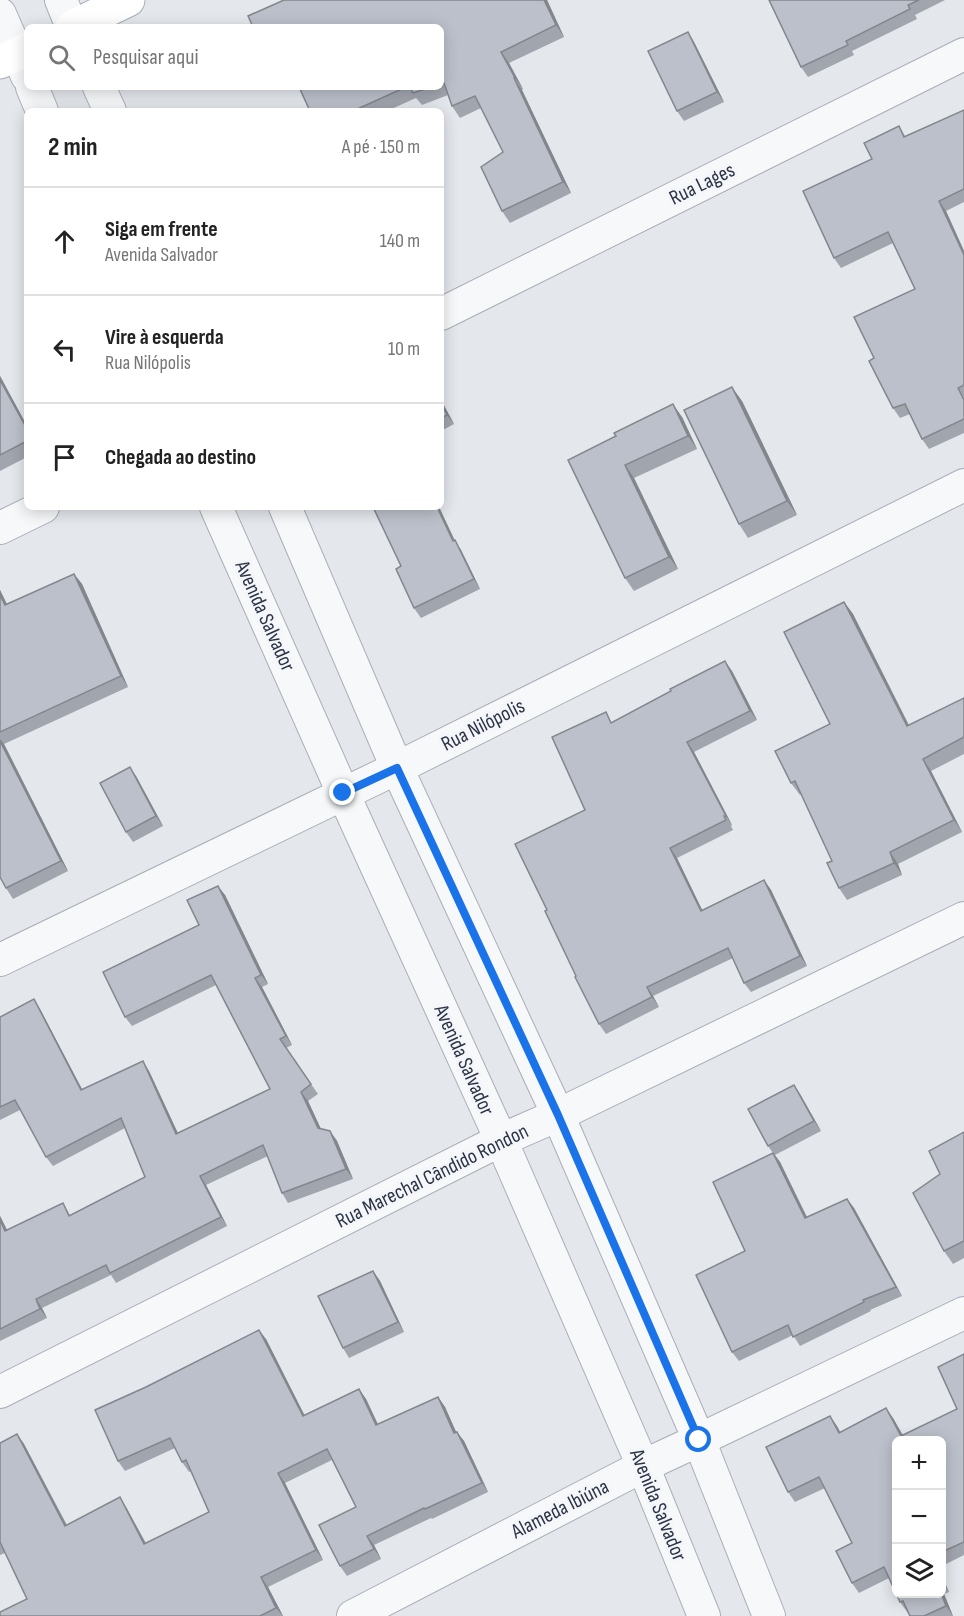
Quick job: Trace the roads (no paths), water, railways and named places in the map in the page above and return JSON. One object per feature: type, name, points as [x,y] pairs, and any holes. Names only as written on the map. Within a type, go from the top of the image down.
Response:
[{"type":"main road","points":[[78,24],[128,0]]},
{"type":"street","points":[[61,0],[71,24]]},
{"type":"street","points":[[0,14],[18,60]]},
{"type":"street","name":"Rua Lages","points":[[444,313],[964,54]]},
{"type":"street","points":[[33,90],[41,108]]},
{"type":"street","points":[[100,90],[109,108]]},
{"type":"street","name":"Rua Nilópolis","points":[[0,960],[397,768],[964,485]]},
{"type":"street","points":[[0,528],[37,510]]},
{"type":"street","name":"Avenida Salvador","points":[[217,510],[501,1140],[643,1466],[704,1616]]},
{"type":"street","points":[[286,510],[397,768],[558,1115],[699,1440],[769,1616]]},
{"type":"street","name":"Rua Marechal Cândido Rondon","points":[[0,1392],[501,1140],[558,1115],[964,918]]},
{"type":"street","name":"Alameda Ibiúna","points":[[353,1616],[643,1466],[964,1313]]}]
